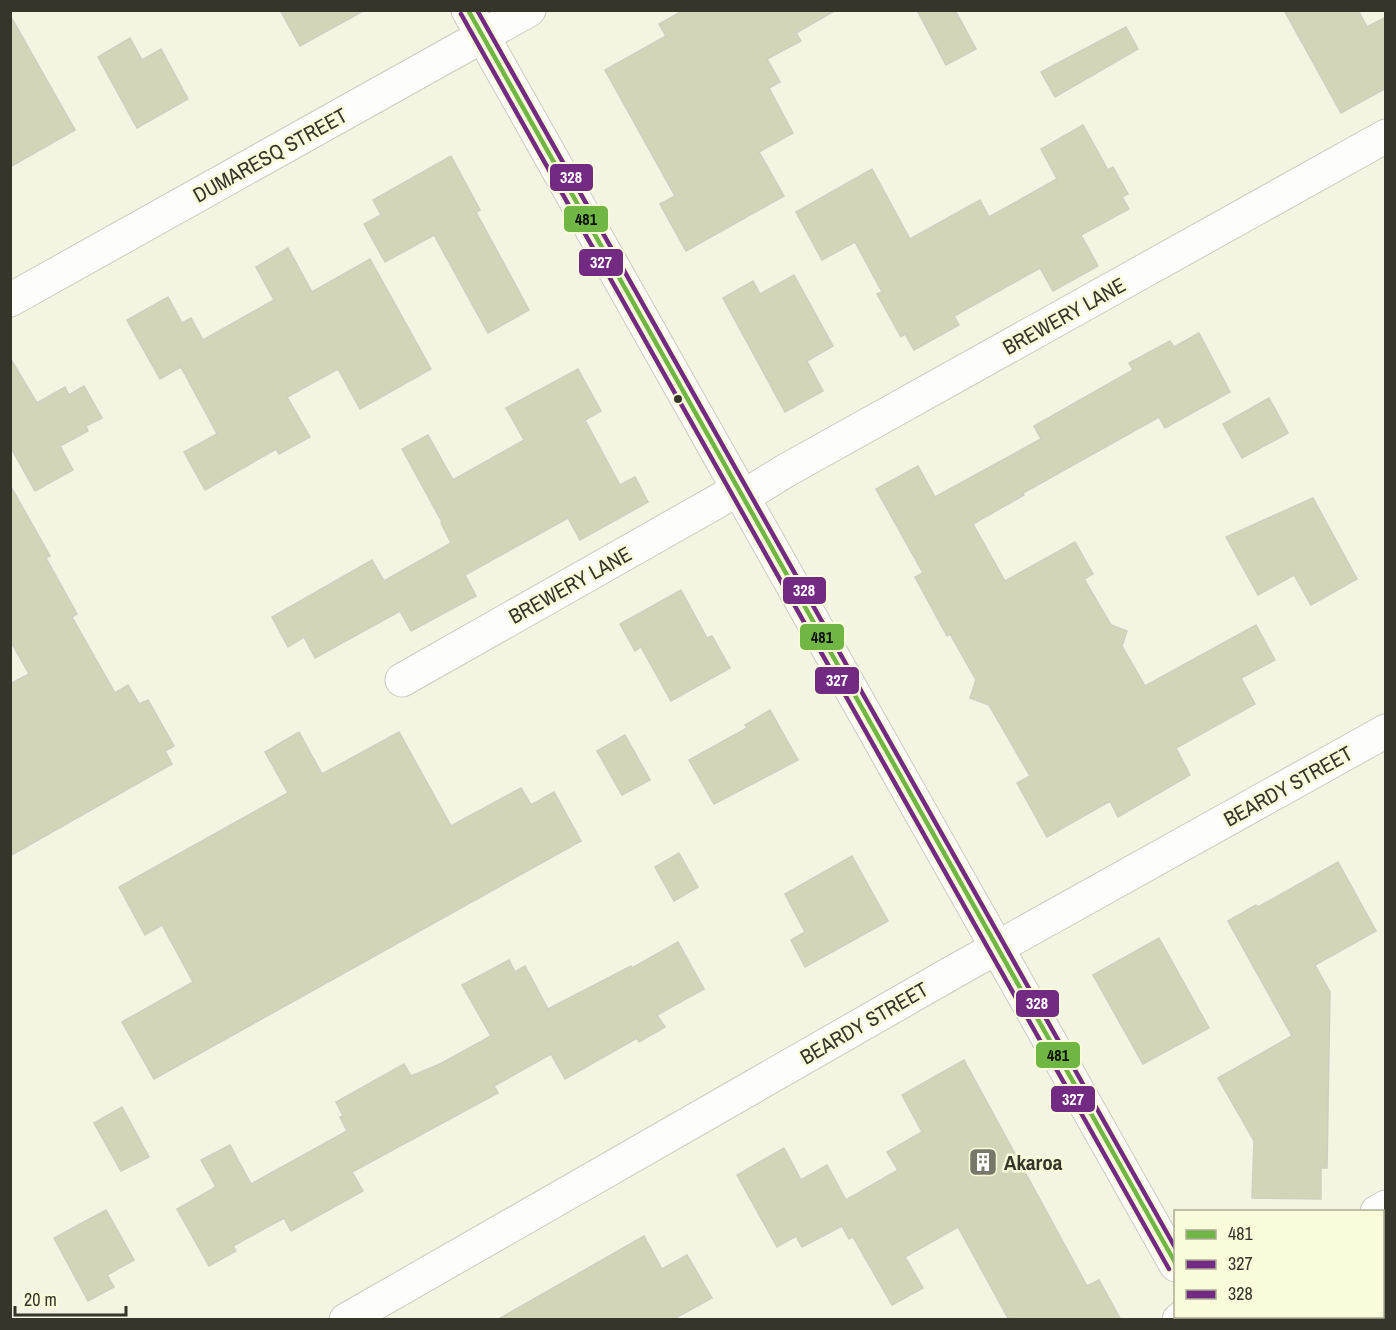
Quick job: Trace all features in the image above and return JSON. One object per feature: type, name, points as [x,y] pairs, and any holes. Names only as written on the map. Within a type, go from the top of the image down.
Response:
[{"type":"street","name":"DUMARESQ STREET","points":[[10,300],[476,24],[529,10]]},
{"type":"street","points":[[476,24],[1174,1261]]},
{"type":"street","name":"BREWERY LANE","points":[[402,680],[795,465],[1386,136]]},
{"type":"street","name":"BEARDY STREET","points":[[346,1320],[997,948],[1386,731]]},
{"type":"building","points":[[280,10],[365,10],[300,46]]},
{"type":"building","points":[[684,10],[836,10],[796,33],[801,41],[767,59],[780,82],[769,88],[793,133],[759,152],[784,196],[686,251],[660,204],[675,196],[605,70],[666,36],[659,24]]},
{"type":"building","points":[[917,10],[955,10],[976,49],[946,65]]},
{"type":"building","points":[[1284,10],[1358,10],[1367,27],[1386,17],[1386,88],[1341,113]]},
{"type":"building","points":[[10,15],[75,130],[10,167]]},
{"type":"building","points":[[1126,27],[1138,49],[1055,97],[1041,72]]},
{"type":"building","points":[[130,38],[142,60],[161,49],[188,99],[137,128],[98,57]]},
{"type":"building","points":[[1083,125],[1108,170],[1113,167],[1128,194],[1122,197],[1129,209],[1081,235],[1098,266],[1053,291],[1040,268],[954,316],[959,325],[914,350],[905,334],[901,337],[877,294],[882,292],[855,242],[822,260],[796,212],[872,169],[910,239],[980,200],[989,217],[1057,179],[1041,149]]},
{"type":"building","points":[[451,156],[480,210],[476,212],[529,310],[488,333],[434,235],[385,262],[364,224],[381,215],[373,200]]},
{"type":"building","points":[[288,248],[312,292],[370,259],[431,369],[360,409],[338,369],[287,397],[310,437],[279,454],[276,449],[205,490],[184,452],[217,434],[181,367],[160,379],[127,320],[168,297],[182,323],[191,318],[203,340],[274,300],[256,267]]},
{"type":"building","points":[[794,275],[833,346],[807,361],[823,391],[785,412],[723,298],[753,281],[760,294]]},
{"type":"building","points":[[1199,333],[1230,392],[1165,428],[1159,417],[1023,493],[1024,495],[973,524],[1005,581],[1075,542],[1093,574],[1084,579],[1111,625],[1127,631],[1122,646],[1145,686],[1256,625],[1275,660],[1241,678],[1255,704],[1176,748],[1190,775],[1118,817],[1110,801],[1047,837],[1017,783],[1030,776],[989,705],[970,698],[976,680],[950,634],[947,636],[915,577],[923,573],[876,489],[918,466],[935,497],[1041,439],[1034,426],[1133,370],[1129,363],[1170,341],[1174,347]]},
{"type":"building","points":[[10,358],[37,403],[65,387],[69,395],[84,386],[102,418],[86,426],[88,431],[60,446],[73,470],[35,491],[10,446]]},
{"type":"building","points":[[578,369],[601,411],[585,420],[620,485],[635,477],[648,502],[580,540],[568,518],[465,575],[476,596],[411,631],[400,611],[315,658],[304,637],[288,647],[272,617],[372,560],[384,581],[451,543],[402,449],[428,435],[453,480],[524,440],[506,408]]},
{"type":"building","points":[[1269,398],[1288,433],[1242,458],[1223,424]]},
{"type":"building","points":[[10,485],[50,556],[46,558],[77,614],[72,617],[115,693],[128,685],[139,704],[148,700],[174,746],[165,751],[172,764],[10,856],[10,684],[29,674],[10,640]]},
{"type":"building","points":[[1313,498],[1357,579],[1311,605],[1294,575],[1258,595],[1226,537]]},
{"type":"building","points":[[681,590],[707,638],[712,636],[730,668],[671,701],[641,647],[635,651],[620,624]]},
{"type":"building","points":[[770,710],[798,760],[714,804],[689,760],[747,728],[745,725]]},
{"type":"building","points":[[299,732],[322,774],[399,732],[451,826],[521,788],[531,805],[554,792],[581,841],[154,1079],[122,1022],[193,982],[162,925],[145,935],[119,887],[288,793],[265,752]]},
{"type":"building","points":[[625,735],[650,780],[622,795],[597,751]]},
{"type":"building","points":[[679,853],[698,887],[674,901],[655,867]]},
{"type":"building","points":[[852,856],[888,921],[805,967],[791,940],[805,932],[785,894]]},
{"type":"building","points":[[1338,862],[1376,931],[1315,965],[1330,992],[1327,1168],[1321,1168],[1321,1199],[1252,1198],[1254,1141],[1218,1078],[1292,1036],[1228,921],[1256,905],[1258,907]]},
{"type":"building","points":[[1159,938],[1209,1028],[1143,1064],[1093,975]]},
{"type":"building","points":[[678,942],[704,989],[657,1015],[665,1027],[639,1042],[637,1038],[565,1079],[551,1054],[494,1086],[498,1093],[352,1172],[363,1191],[291,1231],[284,1218],[233,1246],[236,1251],[209,1266],[177,1209],[216,1187],[201,1160],[230,1145],[251,1184],[347,1131],[336,1102],[404,1064],[411,1076],[440,1064],[491,1036],[462,985],[509,960],[515,972],[525,966],[548,1009],[631,966],[632,968]]},
{"type":"building","points":[[964,1060],[1087,1286],[1099,1280],[1121,1320],[1009,1320],[958,1227],[905,1257],[923,1288],[892,1305],[853,1237],[849,1239],[842,1226],[802,1247],[796,1236],[777,1247],[737,1175],[784,1148],[801,1180],[827,1165],[846,1200],[898,1170],[887,1152],[922,1132],[902,1095]]},
{"type":"building","points":[[122,1107],[149,1157],[121,1171],[94,1123]]},
{"type":"building","points":[[106,1210],[134,1260],[107,1275],[114,1287],[88,1301],[54,1238]]},
{"type":"building","points":[[644,1236],[662,1269],[687,1255],[712,1298],[672,1320],[497,1320]]},
{"type":"transit line","name":"481","points":[[468,10],[1174,1260]]},
{"type":"transit line","name":"328","points":[[477,10],[1174,1245]]},
{"type":"transit line","name":"327","points":[[461,14],[1169,1269]]},
{"type":"place","name":"Akaroa","points":[[983,1162]]}]
